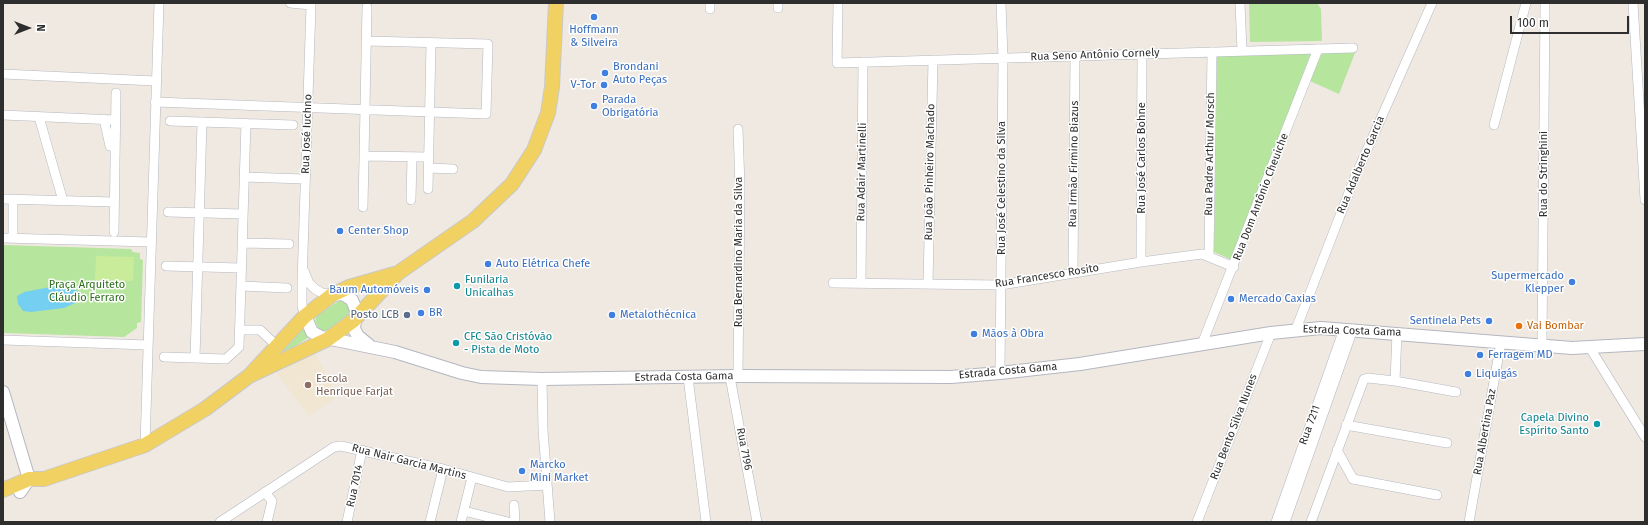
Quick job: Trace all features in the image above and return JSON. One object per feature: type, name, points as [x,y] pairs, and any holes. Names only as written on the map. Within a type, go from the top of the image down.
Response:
[{"type":"main road","points":[[249,376],[328,339],[354,320],[398,273],[473,222],[498,200],[512,184],[534,150],[548,113],[552,87],[556,3]]},
{"type":"main road","points":[[3,499],[36,485],[44,479],[146,445],[205,409],[249,376],[305,316],[332,295],[349,287],[398,273]]},
{"type":"main road","points":[[332,295],[343,294],[352,300],[356,310],[354,320]]},
{"type":"main road","points":[[305,316],[312,332],[328,339]]},
{"type":"main road","name":"Estrada Costa Gama","points":[[354,320],[355,332],[370,346]]},
{"type":"main road","name":"Estrada Costa Gama","points":[[328,339],[370,346],[462,373],[482,376],[542,379],[688,377],[951,377],[1080,364],[1296,329],[1349,329],[1590,348],[1645,344]]},
{"type":"main road","points":[[3,392],[29,479]]},
{"type":"main road","points":[[3,490],[29,479],[44,479]]},
{"type":"main road","points":[[20,492],[29,479]]},
{"type":"street","points":[[146,445],[159,3]]},
{"type":"street","name":"Rua José Iuchno","points":[[290,3],[311,5],[302,299],[305,316]]},
{"type":"street","name":"Rua Seno Antônio Cornely","points":[[838,3],[837,63],[1353,48]]},
{"type":"street","name":"Rua José Celestino da Silva","points":[[1000,373],[1003,58],[1001,3]]},
{"type":"street","points":[[1240,3],[1242,51]]},
{"type":"street","name":"Rua Adalberto Garcia","points":[[1296,329],[1355,177],[1432,3]]},
{"type":"street","points":[[1494,125],[1526,3]]},
{"type":"street","name":"Rua do Stringhini","points":[[1542,345],[1545,3]]},
{"type":"street","points":[[1633,3],[1645,200]]},
{"type":"street","points":[[363,207],[367,7]]},
{"type":"street","points":[[155,102],[307,107],[320,110],[486,114],[488,44],[366,41]]},
{"type":"street","points":[[428,189],[431,43]]},
{"type":"street","name":"Rua Dom Antônio Cheuiche","points":[[1202,344],[1234,267],[1318,49]]},
{"type":"street","name":"Rua Padre Arthur Morsch","points":[[1209,256],[1212,52]]},
{"type":"street","name":"Rua José Carlos Bohne","points":[[1142,54],[1142,262]]},
{"type":"street","name":"Rua Irmão Firmino Biazus","points":[[1073,272],[1075,56]]},
{"type":"street","name":"Rua João Pinheiro Machado","points":[[928,284],[933,60]]},
{"type":"street","name":"Rua Adair Martinelli","points":[[861,283],[863,62]]},
{"type":"street","points":[[3,74],[156,81]]},
{"type":"street","points":[[114,232],[116,93]]},
{"type":"street","points":[[3,116],[115,120]]},
{"type":"street","points":[[39,117],[63,201]]},
{"type":"street","points":[[104,119],[110,146],[115,146]]},
{"type":"street","points":[[170,121],[293,124]]},
{"type":"street","points":[[195,358],[202,122]]},
{"type":"street","points":[[164,357],[226,359],[239,347],[246,123]]},
{"type":"street","name":"Rua Bernardino Maria da Silva","points":[[734,377],[740,186],[738,129]]},
{"type":"street","points":[[364,156],[429,157]]},
{"type":"street","points":[[411,200],[412,157]]},
{"type":"street","points":[[428,168],[454,169]]},
{"type":"street","points":[[244,177],[305,179]]},
{"type":"street","points":[[3,199],[114,202]]},
{"type":"street","points":[[13,199],[13,238]]},
{"type":"street","points":[[168,212],[243,214]]},
{"type":"street","points":[[3,238],[151,242]]},
{"type":"street","points":[[242,243],[289,244]]},
{"type":"street","name":"Rua Francesco Rosito","points":[[833,283],[1001,285],[1073,272],[1202,254],[1234,267]]},
{"type":"street","name":"Rua José Iuchno","points":[[303,264],[305,276],[312,286],[322,293],[332,295]]},
{"type":"street","points":[[166,266],[241,268]]},
{"type":"street","points":[[241,286],[287,288]]},
{"type":"street","points":[[1285,522],[1349,329]]},
{"type":"street","name":"Rua 7211","points":[[1276,522],[1349,329]]},
{"type":"street","points":[[240,330],[260,330],[277,346]]},
{"type":"street","name":"Rua Bento Silva Nunes","points":[[1198,522],[1271,333]]},
{"type":"street","points":[[1395,381],[1397,333]]},
{"type":"street","points":[[3,340],[148,345]]},
{"type":"street","name":"Rua Albertina Paz","points":[[1469,522],[1501,342]]},
{"type":"street","points":[[1590,348],[1645,437]]},
{"type":"street","points":[[688,377],[706,522]]},
{"type":"street","name":"Rua 7196","points":[[734,377],[758,522]]},
{"type":"street","points":[[1311,522],[1364,379],[1368,378],[1395,381],[1456,392]]},
{"type":"street","points":[[542,379],[543,430],[550,522]]},
{"type":"street","points":[[1346,425],[1447,443]]},
{"type":"street","name":"Rua Nair Garcia Martins","points":[[220,522],[334,447],[349,447],[443,469],[508,487],[547,485]]},
{"type":"street","name":"Rua 7014","points":[[347,522],[362,450]]},
{"type":"street","points":[[1337,450],[1353,479],[1437,495]]},
{"type":"street","points":[[1331,467],[1347,467]]},
{"type":"street","points":[[430,522],[443,469]]},
{"type":"street","points":[[461,522],[472,477]]},
{"type":"street","points":[[266,492],[272,501],[267,522]]},
{"type":"street","points":[[514,506],[515,522]]},
{"type":"street","points":[[464,511],[508,522]]},
{"type":"shaded area","name":"Escola Henrique Farjat","points":[[313,350],[338,396],[309,416],[277,374]]},
{"type":"green space","points":[[1249,3],[1317,3],[1321,9],[1322,41],[1250,42]]},
{"type":"green space","points":[[1311,53],[1232,260],[1214,252],[1217,56]]},
{"type":"green space","points":[[1322,53],[1355,53],[1339,94],[1310,81]]},
{"type":"green space","name":"Praça Arquiteto Cláudio Ferraro","points":[[3,245],[131,249],[133,252],[140,253],[140,259],[143,260],[141,322],[137,323],[137,328],[124,337],[5,333],[3,331]]},
{"type":"green space","points":[[96,256],[134,257],[133,281],[95,280]]},
{"type":"green space","points":[[339,301],[345,302],[350,309],[347,318],[329,331],[323,331],[318,328],[315,320],[318,314]]},
{"type":"green space","points":[[303,325],[311,336],[277,357],[274,354]]},
{"type":"water","points":[[56,286],[68,287],[78,291],[79,295],[75,303],[64,308],[31,312],[23,311],[18,304],[17,296],[24,292]]},
{"type":"place","name":"Hoffmann & Silveira","points":[[594,17]]},
{"type":"place","name":"Brondani Auto Peças","points":[[605,73]]},
{"type":"place","name":"V-Tor","points":[[604,85]]},
{"type":"place","name":"Parada Obrigatória","points":[[594,106]]},
{"type":"place","name":"Center Shop","points":[[340,231]]},
{"type":"place","name":"Auto Elétrica Chefe","points":[[488,264]]},
{"type":"place","name":"Supermercado Klepper","points":[[1572,282]]},
{"type":"place","name":"Funilaria Unicalhas","points":[[457,286]]},
{"type":"place","name":"Baum Automóveis","points":[[427,290]]},
{"type":"place","name":"Mercado Caxias","points":[[1231,299]]},
{"type":"place","name":"BR","points":[[421,313]]},
{"type":"place","name":"Posto LCB","points":[[407,315]]},
{"type":"place","name":"Metalothécnica","points":[[612,315]]},
{"type":"place","name":"Sentinela Pets","points":[[1489,321]]},
{"type":"place","name":"Vai Bombar","points":[[1519,326]]},
{"type":"place","name":"Mãos à Obra","points":[[974,334]]},
{"type":"place","name":"CFC São Cristóvão - Pista de Moto","points":[[456,343]]},
{"type":"place","name":"Ferragem MD","points":[[1480,355]]},
{"type":"place","name":"Liquigás","points":[[1468,374]]},
{"type":"place","name":"Escola Henrique Farjat","points":[[308,385]]},
{"type":"place","name":"Capela Divino Espírito Santo","points":[[1597,424]]},
{"type":"place","name":"Marcko Mini Market","points":[[522,471]]}]
